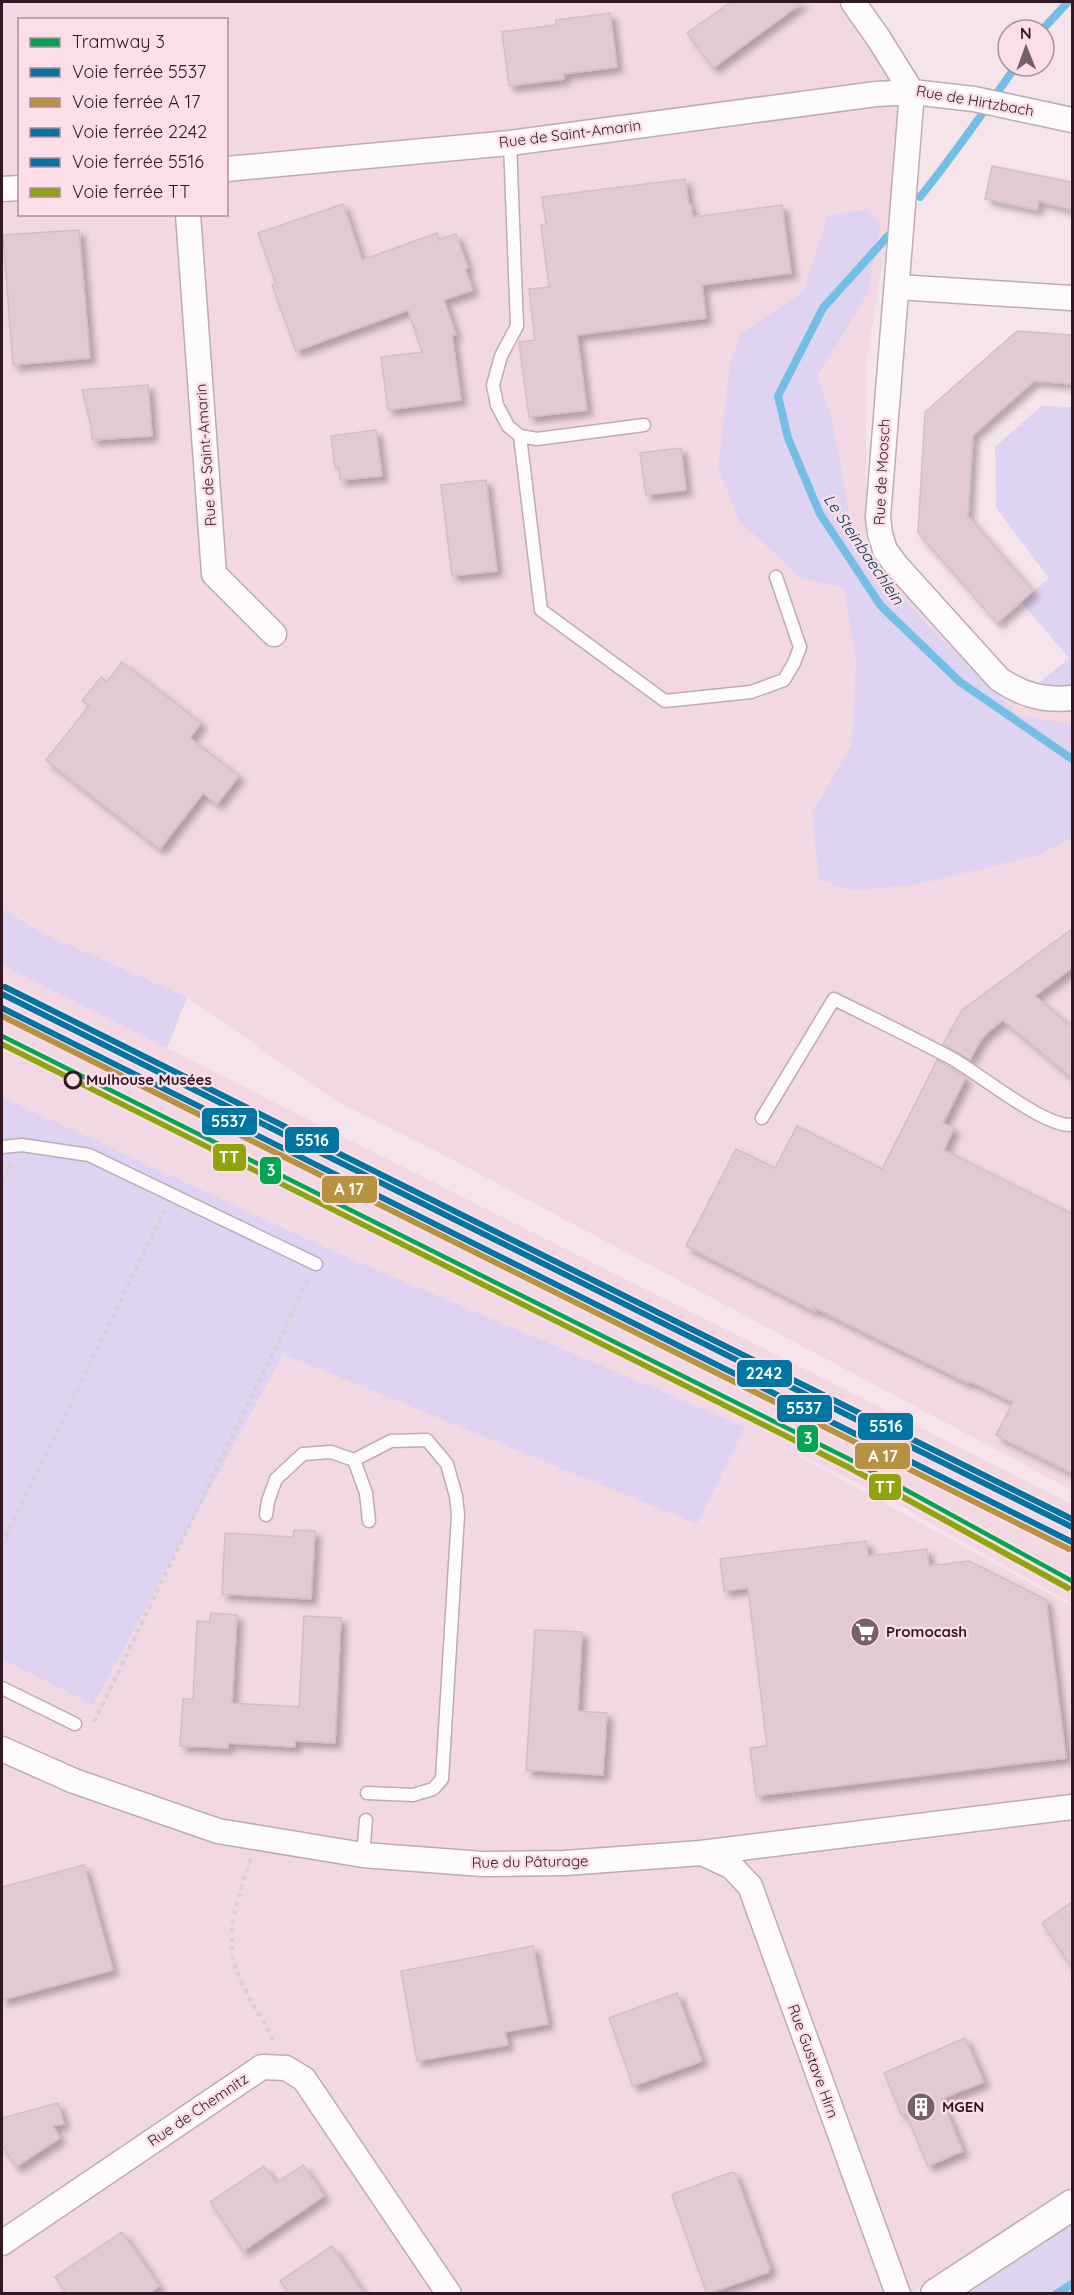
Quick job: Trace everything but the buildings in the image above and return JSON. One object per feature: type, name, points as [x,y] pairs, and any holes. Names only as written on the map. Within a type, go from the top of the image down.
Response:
[{"type":"street","name":"Rue de Hirtzbach","points":[[853,2],[912,92],[974,99],[1072,120]]},
{"type":"street","name":"Rue de Saint-Amarin","points":[[228,169],[510,142],[876,94],[912,92]]},
{"type":"street","name":"Rue de Moosch","points":[[912,92],[879,499],[880,534],[885,550],[904,574],[999,679],[1012,688],[1041,699],[1072,698]]},
{"type":"street","points":[[2,189],[18,188]]},
{"type":"street","name":"Rue de Saint-Amarin","points":[[189,216],[214,574],[274,634]]},
{"type":"street","points":[[897,288],[1072,298]]},
{"type":"street","name":"Rue du Pâturage","points":[[2,1749],[74,1781],[218,1832],[363,1856],[483,1864],[566,1863],[701,1853],[1072,1807]]},
{"type":"street","points":[[750,1886],[758,1866],[768,1853],[781,1843]]},
{"type":"street","name":"Rue Gustave Hirn","points":[[701,1853],[732,1867],[750,1886],[898,2294]]},
{"type":"street","name":"Rue de Chemnitz","points":[[2,2243],[262,2067],[286,2068],[304,2079],[449,2294]]},
{"type":"street","points":[[936,2294],[1072,2205]]},
{"type":"lane","points":[[510,142],[517,326],[501,356],[494,385],[497,405],[508,426],[520,436],[537,439],[644,425]]},
{"type":"lane","points":[[520,436],[541,610],[665,701],[750,692],[784,680],[800,647],[776,577]]},
{"type":"lane","points":[[762,1118],[834,999],[955,1061],[1039,1114],[1064,1126],[1072,1125]]},
{"type":"lane","points":[[2,1144],[89,1155],[316,1264]]},
{"type":"lane","points":[[266,1515],[267,1501],[276,1479],[303,1454],[331,1452],[354,1460],[391,1441],[427,1440],[447,1464],[456,1496],[458,1515],[442,1779],[433,1789],[413,1795],[367,1793]]},
{"type":"lane","points":[[354,1460],[366,1493],[369,1521]]},
{"type":"lane","points":[[2,1688],[75,1724]]},
{"type":"lane","points":[[363,1856],[366,1820]]},
{"type":"path","points":[[2,1545],[171,1194]]},
{"type":"path","points":[[75,1724],[93,1722],[316,1264]]},
{"type":"path","points":[[258,1839],[237,1897],[232,1950],[239,1975],[273,2037],[262,2067]]},
{"type":"shaded area","points":[[2,2],[838,2],[896,88],[901,152],[866,365],[866,549],[1020,708],[1072,701],[1072,1490],[440,1153],[334,1100],[187,997],[47,935],[2,909]]},
{"type":"shaded area","points":[[868,210],[880,224],[868,293],[817,376],[832,419],[856,552],[1018,715],[1072,724],[1072,838],[1038,855],[919,884],[851,891],[819,879],[812,813],[852,744],[856,661],[844,588],[800,578],[739,520],[718,468],[730,363],[742,333],[803,292],[828,215]]},
{"type":"shaded area","points":[[1041,406],[1072,407],[1072,698],[1026,694],[1069,658],[1021,602],[1049,578],[996,508],[995,447]]},
{"type":"shaded area","points":[[2,909],[47,935],[187,997],[167,1048],[2,965]]},
{"type":"shaded area","points":[[2,965],[1072,1504],[1072,1604],[890,1500],[768,1439],[1072,1606],[1072,2186],[911,2293],[2,2293]],"holes":[[[328,1250],[745,1427],[697,1523],[283,1354]]]},
{"type":"shaded area","points":[[2,1097],[328,1249],[745,1427],[697,1524],[283,1354],[93,1705],[2,1659]]},
{"type":"shaded area","points":[[1072,2205],[1072,2293],[936,2293]]},
{"type":"waterway","name":"Le Steinbaechlein","points":[[1053,18],[1068,2]]},
{"type":"waterway","name":"Le Steinbaechlein","points":[[920,197],[1007,78]]},
{"type":"waterway","name":"Le Steinbaechlein","points":[[888,236],[823,308],[778,396],[788,438],[820,514],[881,606],[960,682],[1072,759]]},
{"type":"waterway","name":"Le Steinbaechlein","points":[[1056,2294],[1072,2284]]},
{"type":"railway","points":[[2,990],[57,1022]]},
{"type":"tram line","name":"3","points":[[2,1036],[855,1462],[1072,1581]]},
{"type":"rail line","name":"5516","points":[[5,987],[1072,1519]]},
{"type":"rail line","name":"2242","points":[[2,994],[1072,1527]]},
{"type":"rail line","name":"5537","points":[[2,1008],[1072,1542]]},
{"type":"rail line","name":"TT","points":[[2,1044],[852,1469],[1068,1588]]},
{"type":"transit line","points":[[2,1016],[1069,1549]]},
{"type":"place","name":"Mulhouse Musées","points":[[73,1080]]},
{"type":"place","name":"Promocash","points":[[865,1632]]},
{"type":"place","name":"MGEN","points":[[921,2107]]}]
